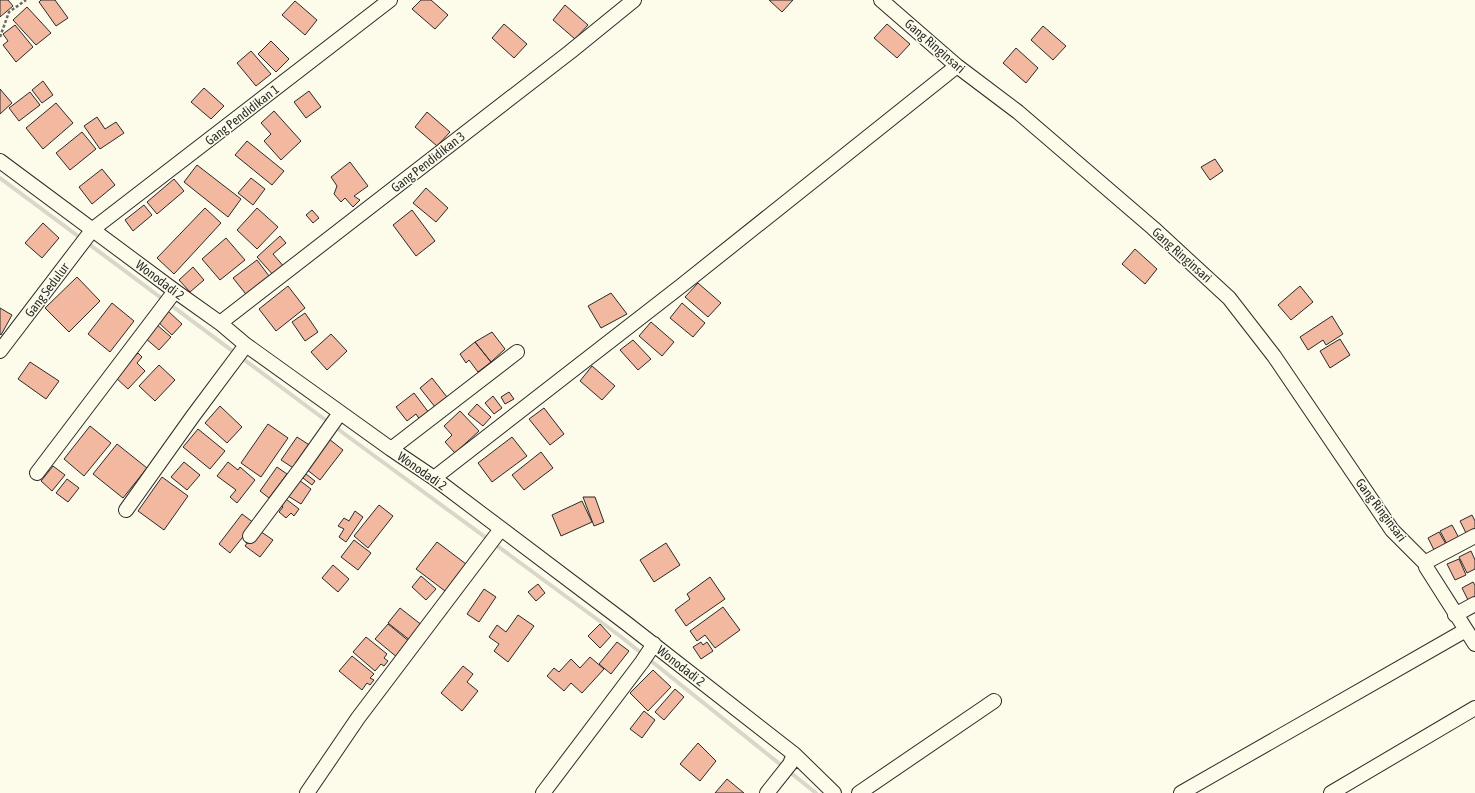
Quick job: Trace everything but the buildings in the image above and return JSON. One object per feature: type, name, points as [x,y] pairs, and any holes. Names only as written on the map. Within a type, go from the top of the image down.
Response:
[{"type":"street","name":"Gang Pendidikan 1","points":[[93,229],[390,0]]},
{"type":"street","name":"Gang Pendidikan 3","points":[[220,323],[570,52],[634,0]]},
{"type":"street","name":"Gang Ringinsari","points":[[882,0],[957,66],[1018,112],[1153,228],[1229,298],[1274,356],[1392,530],[1426,564],[1426,567],[1455,615],[1475,644]]},
{"type":"street","points":[[434,478],[681,286],[957,66]]},
{"type":"street","name":"Wonodadi 2","points":[[0,161],[220,323],[246,345],[340,413],[434,478],[653,646],[834,793]]},
{"type":"street","name":"Gang Sedulur","points":[[0,351],[93,229]]},
{"type":"street","points":[[37,473],[175,291]]},
{"type":"street","points":[[126,510],[192,416],[246,345]]},
{"type":"street","points":[[391,449],[517,352]]},
{"type":"street","points":[[250,536],[302,468],[340,413]]},
{"type":"street","points":[[307,793],[358,718],[501,530]]},
{"type":"street","points":[[1426,564],[1426,562],[1475,536]]},
{"type":"street","points":[[1455,615],[1475,604]]},
{"type":"street","points":[[1182,793],[1466,630]]},
{"type":"street","points":[[543,793],[653,646]]},
{"type":"street","points":[[859,793],[994,700]]},
{"type":"street","points":[[1331,793],[1475,708]]},
{"type":"street","points":[[768,792],[792,759]]},
{"type":"path","points":[[0,36],[9,12],[26,0]]},
{"type":"waterway","points":[[0,178],[320,416],[620,636],[816,793]]}]
